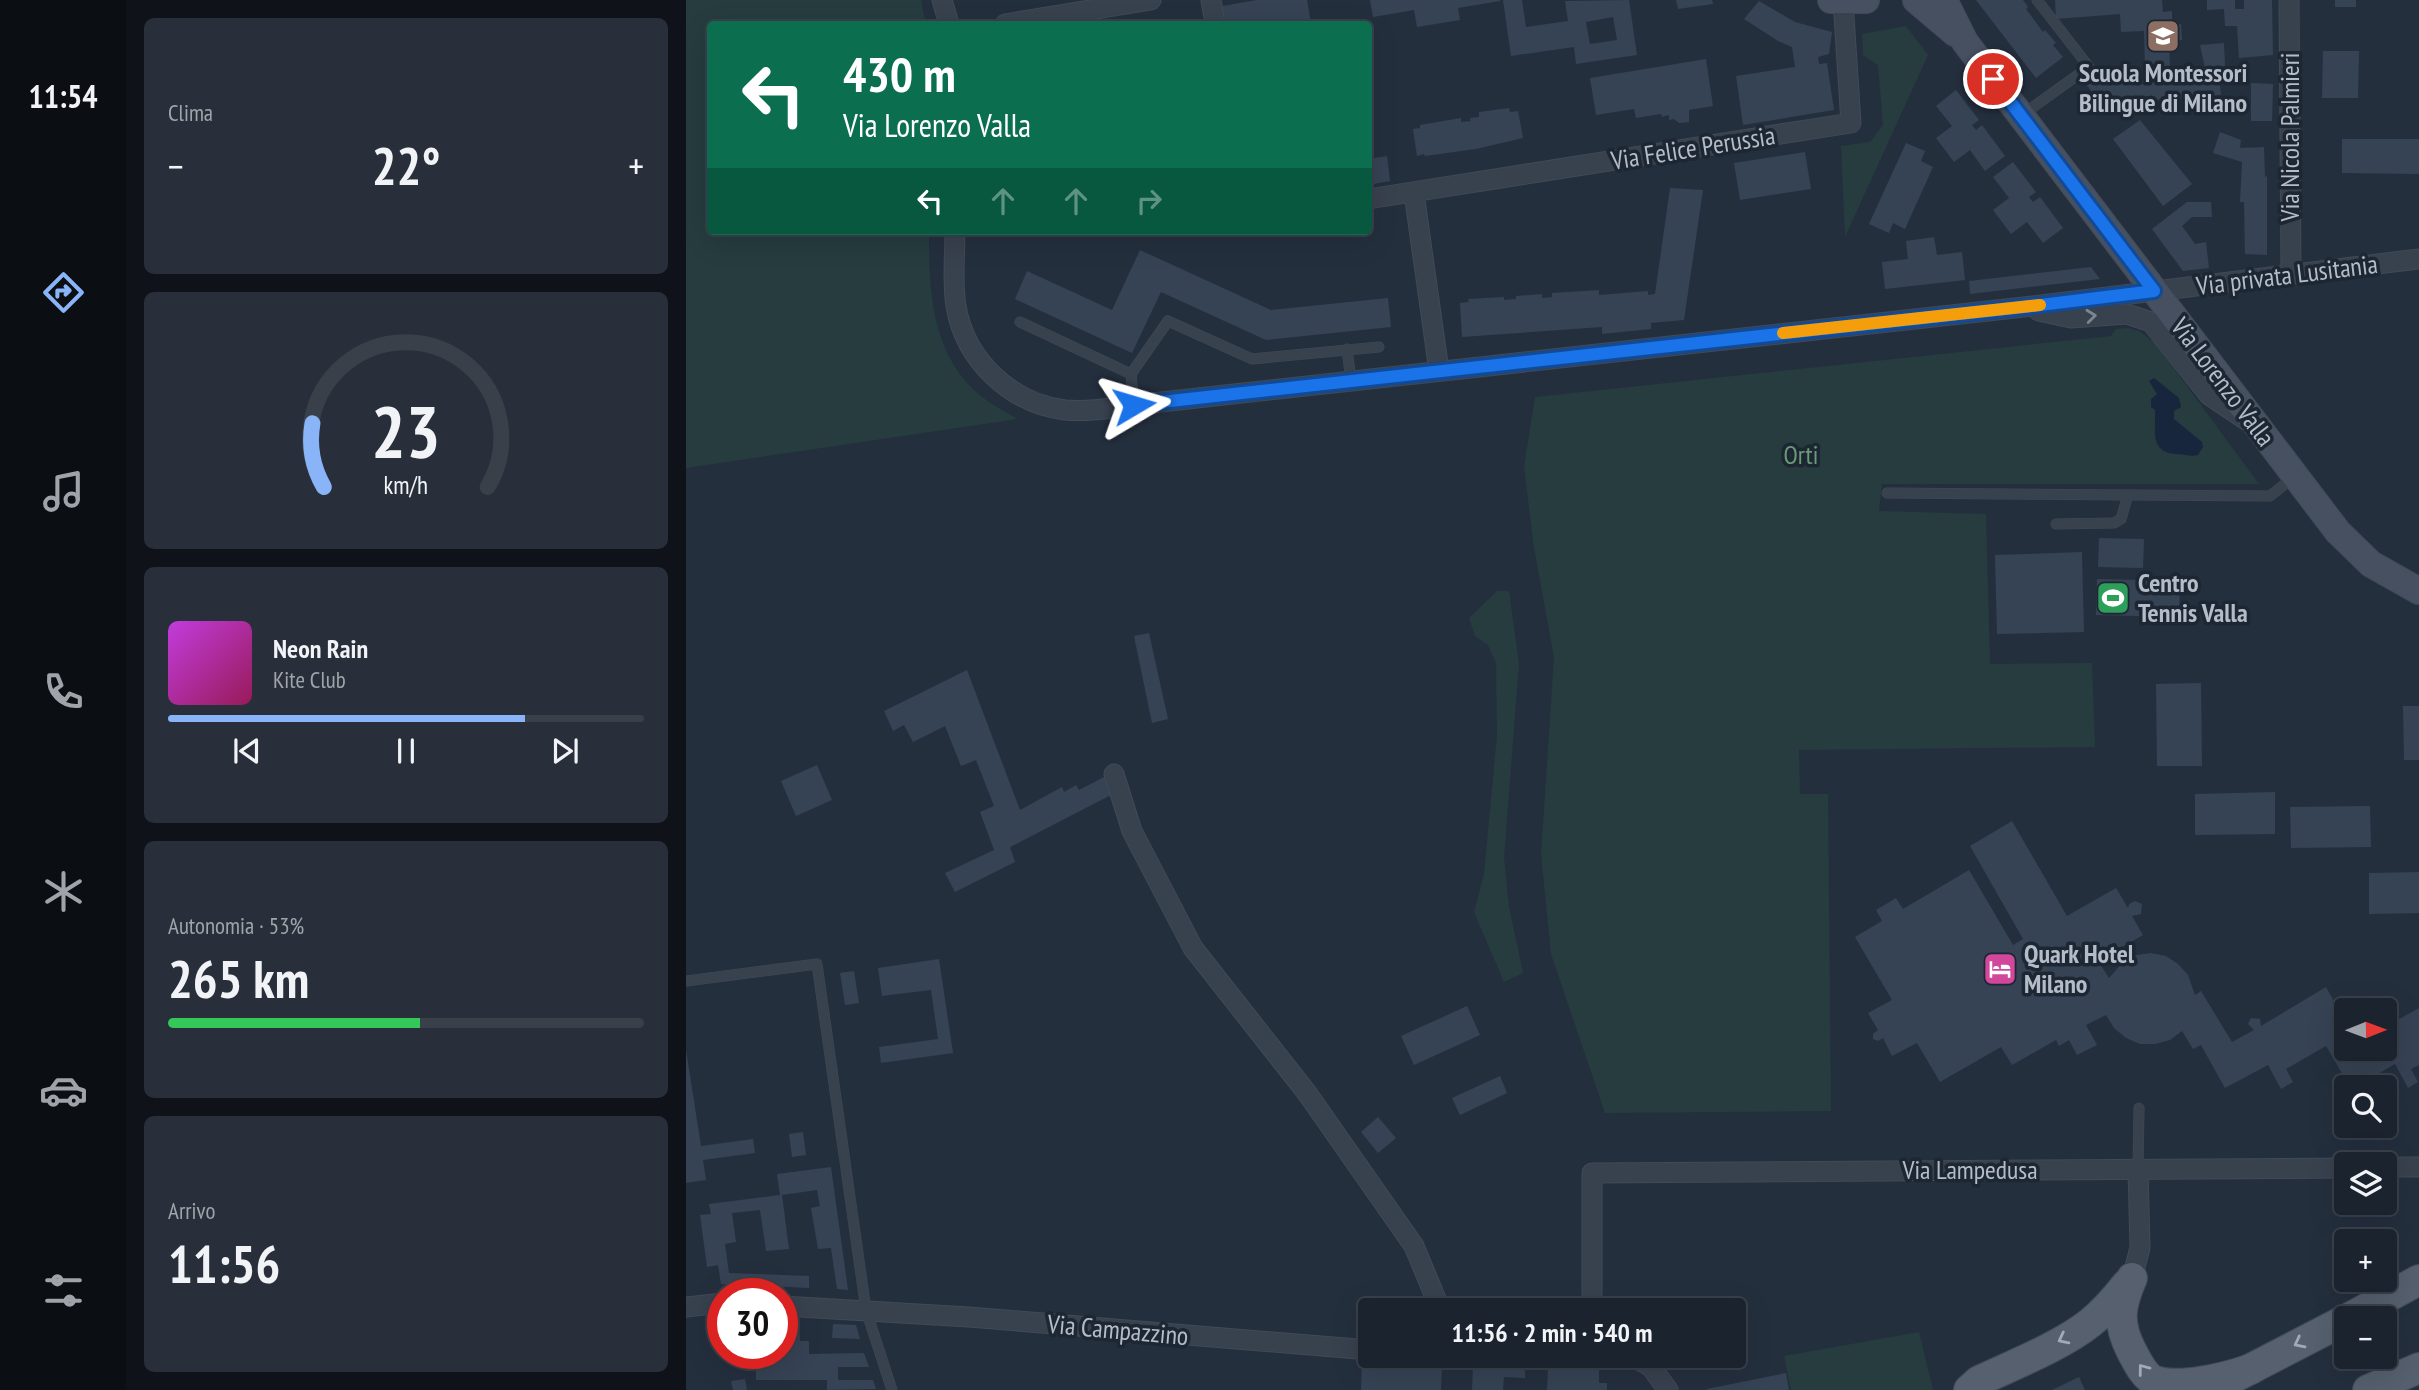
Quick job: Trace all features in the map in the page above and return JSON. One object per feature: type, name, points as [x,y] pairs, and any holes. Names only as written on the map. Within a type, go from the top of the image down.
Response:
[{"type":"main road","name":"Via Lorenzo Valla","points":[[1916,0],[1965,42]]},
{"type":"main road","name":"Via Lorenzo Valla","points":[[1944,0],[1965,42],[2345,541],[2371,564],[2419,591]]},
{"type":"main road","points":[[2132,1278],[2122,1305],[2123,1335],[2146,1375],[2159,1384],[2188,1389],[2252,1369],[2334,1325]]},
{"type":"main road","points":[[1969,1390],[1979,1381],[2088,1324],[2112,1302],[2132,1278]]},
{"type":"main road","points":[[2370,1306],[2419,1280]]},
{"type":"main road","points":[[2368,1390],[2419,1368]]},
{"type":"street","points":[[942,0],[948,21]]},
{"type":"street","points":[[1023,21],[1151,0]]},
{"type":"street","points":[[1211,0],[1214,21]]},
{"type":"street","name":"Via Felice Perussia","points":[[1372,199],[1851,123],[1847,0]]},
{"type":"street","name":"Via Nicola Palmieri","points":[[2289,0],[2291,273]]},
{"type":"street","points":[[1414,193],[1440,371]]},
{"type":"street","name":"Via privata Lusitania","points":[[955,235],[954,287],[958,317],[974,353],[988,372],[1014,392],[1052,407],[1084,410],[2024,307],[2419,259]]},
{"type":"street","points":[[2024,307],[2071,318],[2127,314],[2151,321],[2209,395],[2259,429]]},
{"type":"street","points":[[1114,774],[1132,831],[1193,948],[1307,1093],[1414,1246],[1436,1298]]},
{"type":"street","points":[[2397,1167],[2419,1167]]},
{"type":"street","name":"Via Lampedusa","points":[[1592,1298],[1592,1172],[2334,1168]]},
{"type":"street","points":[[2132,1278],[2140,1248],[2138,1169]]},
{"type":"street","points":[[686,1307],[707,1305]]},
{"type":"street","name":"Via Campazzino","points":[[798,1307],[1358,1349]]},
{"type":"street","points":[[1652,1368],[1668,1390]]},
{"type":"lane","points":[[2021,116],[2089,67],[2037,0]]},
{"type":"lane","points":[[1134,405],[1131,374],[1167,321],[1252,359],[1379,347]]},
{"type":"lane","points":[[1020,323],[1131,374]]},
{"type":"lane","points":[[1348,349],[1351,381]]},
{"type":"lane","points":[[1887,493],[2270,496],[2295,476]]},
{"type":"lane","points":[[2056,524],[2114,523],[2121,519],[2128,495]]},
{"type":"lane","points":[[686,981],[817,964],[866,1310],[892,1390]]},
{"type":"lane","points":[[2138,1169],[2139,1108]]},
{"type":"green space","points":[[686,0],[921,0],[925,21],[707,21],[707,235],[929,235],[931,292],[939,332],[946,351],[974,390],[1018,419],[686,468]]},
{"type":"green space","points":[[1906,26],[1928,55],[1845,237],[1841,146],[1870,142],[1883,125],[1878,65],[1863,55],[1862,34]]},
{"type":"green space","name":"Orti","points":[[2116,329],[2139,331],[2156,344],[2259,484],[1882,484],[1879,511],[1986,514],[1990,664],[2092,663],[2095,747],[1799,750],[1800,794],[1828,794],[1831,1111],[1605,1113],[1551,954],[1541,854],[1554,657],[1534,548],[1524,467],[1535,397],[2111,336]]},
{"type":"green space","points":[[1497,591],[1509,591],[1519,664],[1504,857],[1509,907],[1523,973],[1504,982],[1474,912],[1484,874],[1497,735],[1496,663],[1488,645],[1475,636],[1469,618]]},
{"type":"green space","points":[[1919,1332],[1933,1390],[1791,1390],[1784,1356]]},
{"type":"water","points":[[2154,378],[2179,398],[2181,407],[2174,411],[2174,419],[2202,442],[2203,447],[2198,455],[2167,452],[2158,445],[2155,410],[2151,407],[2151,399],[2157,394],[2149,381]]},
{"type":"building","points":[[1257,0],[1307,0],[1311,21],[1224,21],[1222,6]]},
{"type":"building","points":[[1370,0],[1500,1],[1458,8],[1460,20],[1417,27],[1414,10],[1373,17]]},
{"type":"building","points":[[1503,0],[1522,0],[1526,27],[1568,21],[1565,1],[1629,0],[1637,55],[1576,64],[1574,47],[1511,56]],"holes":[[[1613,17],[1617,40],[1590,44],[1586,22]]]},
{"type":"building","points":[[1676,0],[1712,0],[1713,4],[1678,9]]},
{"type":"building","points":[[1976,0],[2023,0],[2028,7],[2026,9],[2043,32],[2045,30],[2056,43],[2053,45],[2063,57],[2036,78]]},
{"type":"building","points":[[2055,0],[2162,0],[2163,12],[2172,11],[2172,25],[2181,24],[2182,40],[2169,41],[2170,67],[2145,69],[2144,31],[2121,32],[2120,14],[2056,19]]},
{"type":"building","points":[[2207,0],[2235,0],[2235,9],[2244,9],[2244,0],[2272,0],[2273,55],[2239,58],[2237,26],[2225,26],[2224,9],[2207,10]]},
{"type":"building","points":[[2335,0],[2356,0],[2356,7],[2335,7]]},
{"type":"building","points":[[1759,1],[1795,22],[1832,32],[1829,54],[1818,57],[1819,64],[1827,63],[1834,110],[1743,125],[1736,76],[1795,67],[1792,47],[1744,19]]},
{"type":"building","points":[[2224,43],[2225,66],[2205,68],[2200,45]]},
{"type":"building","points":[[2323,51],[2359,51],[2358,98],[2322,98]]},
{"type":"building","points":[[1706,59],[1713,106],[1689,110],[1689,122],[1679,123],[1674,119],[1669,120],[1669,115],[1662,117],[1661,114],[1636,118],[1634,109],[1596,115],[1590,78]]},
{"type":"building","points":[[2219,76],[2221,95],[2125,102],[2125,114],[2110,115],[2085,83]]},
{"type":"building","points":[[2251,83],[2273,84],[2272,121],[2251,121]]},
{"type":"building","points":[[1956,90],[1979,120],[1972,125],[1976,130],[1982,125],[2005,156],[1985,171],[1970,150],[1954,162],[1936,138],[1952,126],[1936,106]]},
{"type":"building","points":[[1509,108],[1510,112],[1518,111],[1523,138],[1476,149],[1417,156],[1413,129],[1420,128],[1420,125],[1461,118],[1461,122],[1471,121],[1470,118],[1479,117],[1479,112]]},
{"type":"building","points":[[2140,120],[2192,184],[2163,206],[2113,139]]},
{"type":"building","points":[[2220,132],[2241,140],[2240,148],[2264,147],[2265,177],[2267,176],[2267,255],[2245,254],[2244,202],[2240,202],[2242,162],[2213,153]]},
{"type":"building","points":[[2342,139],[2419,139],[2419,174],[2342,173]]},
{"type":"building","points":[[1906,143],[1925,151],[1921,161],[1933,167],[1905,229],[1893,223],[1889,233],[1869,224]]},
{"type":"building","points":[[1805,152],[1811,189],[1740,200],[1734,163]]},
{"type":"building","points":[[1387,156],[1390,181],[1372,184],[1372,158]]},
{"type":"building","points":[[2013,162],[2036,192],[2029,197],[2033,202],[2040,197],[2063,228],[2043,243],[2027,222],[2011,234],[1993,210],[2009,198],[1993,177]]},
{"type":"building","points":[[1670,188],[1703,190],[1684,320],[1651,323],[1651,329],[1602,334],[1602,327],[1462,337],[1460,303],[1469,302],[1468,299],[1504,297],[1504,300],[1542,294],[1542,298],[1552,297],[1552,293],[1599,290],[1599,295],[1648,291],[1648,295],[1655,294]]},
{"type":"building","points":[[2187,202],[2211,202],[2212,217],[2192,217],[2182,226],[2195,244],[2206,242],[2209,268],[2183,271],[2152,229]]},
{"type":"building","points":[[1934,237],[1937,255],[1962,252],[1965,280],[1885,289],[1882,262],[1908,259],[1906,241]]},
{"type":"building","points":[[1140,250],[1271,310],[1388,298],[1391,327],[1266,340],[1161,292],[1132,353],[1015,299],[1027,271],[1112,310]]},
{"type":"building","points":[[2091,267],[2100,279],[1970,294],[1969,281]]},
{"type":"building","points":[[2099,538],[2144,539],[2143,568],[2098,567]]},
{"type":"building","points":[[2082,552],[2084,632],[1997,634],[1995,555]]},
{"type":"building","points":[[2097,579],[2180,581],[2179,617],[2096,615]]},
{"type":"building","points":[[1149,633],[1168,719],[1152,723],[1134,636]]},
{"type":"building","points":[[967,670],[1020,810],[1062,787],[1064,792],[1076,785],[1079,790],[1104,777],[1113,794],[1010,847],[1015,862],[955,892],[945,873],[994,850],[980,812],[994,806],[976,760],[961,766],[945,726],[913,742],[904,725],[893,731],[884,711]]},
{"type":"building","points":[[2201,683],[2202,766],[2157,766],[2156,684]]},
{"type":"building","points":[[2403,706],[2419,706],[2419,760],[2404,760]]},
{"type":"building","points":[[817,765],[832,800],[796,816],[781,781]]},
{"type":"building","points":[[2275,792],[2275,834],[2195,835],[2195,794]]},
{"type":"building","points":[[2370,806],[2371,847],[2291,848],[2290,807]]},
{"type":"building","points":[[2012,821],[2067,916],[2116,888],[2128,908],[2129,904],[2135,901],[2142,904],[2141,914],[2132,916],[2143,935],[2098,961],[2109,978],[2124,961],[2137,955],[2151,953],[2166,956],[2188,975],[2195,995],[2201,991],[2232,1042],[2254,1030],[2248,1024],[2251,1018],[2260,1019],[2261,1026],[2326,987],[2334,1001],[2334,1060],[2326,1046],[2286,1069],[2293,1082],[2281,1089],[2268,1065],[2225,1088],[2201,1045],[2193,1049],[2182,1031],[2170,1040],[2140,1044],[2126,1038],[2114,1028],[2106,1015],[2086,1025],[2097,1045],[2077,1055],[2069,1040],[2059,1046],[2056,1040],[2012,1065],[2001,1047],[1940,1082],[1917,1043],[1892,1056],[1883,1038],[1878,1041],[1873,1039],[1873,1034],[1878,1030],[1868,1013],[1892,1000],[1855,937],[1882,921],[1876,910],[1896,898],[1903,909],[1969,870],[2013,945],[2023,939],[1970,846]]},
{"type":"building","points":[[2419,872],[2419,913],[2369,914],[2369,873]]},
{"type":"building","points":[[939,959],[953,1053],[881,1063],[879,1047],[938,1039],[931,990],[882,996],[878,968]]},
{"type":"building","points":[[854,971],[859,1003],[845,1005],[840,973]]},
{"type":"building","points":[[1467,1006],[1480,1035],[1414,1065],[1401,1036]]},
{"type":"building","points":[[2419,1008],[2419,1065],[2411,1069],[2418,1082],[2408,1088],[2395,1064],[2376,1075],[2343,1075],[2335,1061],[2397,1061],[2398,1020]]},
{"type":"building","points":[[686,1050],[701,1146],[753,1139],[755,1153],[703,1160],[706,1180],[686,1183]]},
{"type":"building","points":[[1500,1076],[1507,1093],[1460,1115],[1452,1098]]},
{"type":"building","points":[[1378,1117],[1396,1138],[1378,1153],[1361,1132]]},
{"type":"building","points":[[803,1132],[806,1155],[792,1157],[789,1134]]},
{"type":"building","points":[[831,1167],[848,1290],[837,1289],[831,1248],[818,1249],[811,1208],[820,1206],[817,1190],[782,1195],[789,1249],[766,1251],[760,1210],[732,1213],[736,1242],[725,1244],[729,1273],[809,1276],[809,1288],[798,1288],[798,1278],[720,1278],[718,1265],[707,1267],[700,1215],[711,1214],[709,1204],[780,1195],[777,1174]]},
{"type":"building","points":[[799,1322],[800,1341],[809,1341],[809,1354],[864,1353],[869,1367],[838,1367],[838,1380],[873,1380],[876,1389],[827,1390],[827,1380],[756,1380],[756,1369],[798,1369]]},
{"type":"building","points":[[833,1324],[856,1325],[860,1339],[832,1338]]},
{"type":"building","points":[[1362,1368],[1442,1368],[1441,1390],[1361,1390]]},
{"type":"building","points":[[1473,1368],[1525,1368],[1525,1378],[1504,1377],[1503,1390],[1472,1390]]},
{"type":"building","points":[[1548,1368],[1599,1368],[1599,1383],[1607,1383],[1607,1390],[1547,1390]]},
{"type":"building","points":[[1786,1373],[1789,1390],[1707,1390],[1707,1389]]},
{"type":"building","points":[[2079,1377],[2085,1390],[2052,1390]]},
{"type":"building","points":[[745,1379],[747,1390],[733,1390],[731,1381]]},
{"type":"slow traffic","points":[[1783,333],[2040,305]]},
{"type":"place","name":"Scuola Montessori Bilingue di Milano","points":[[2163,36]]},
{"type":"place","name":"Centro Tennis Valla","points":[[2113,598]]},
{"type":"place","name":"Quark Hotel Milano","points":[[2000,969]]},
{"type":"route","points":[[1134,405],[2154,291],[1993,79]]}]
